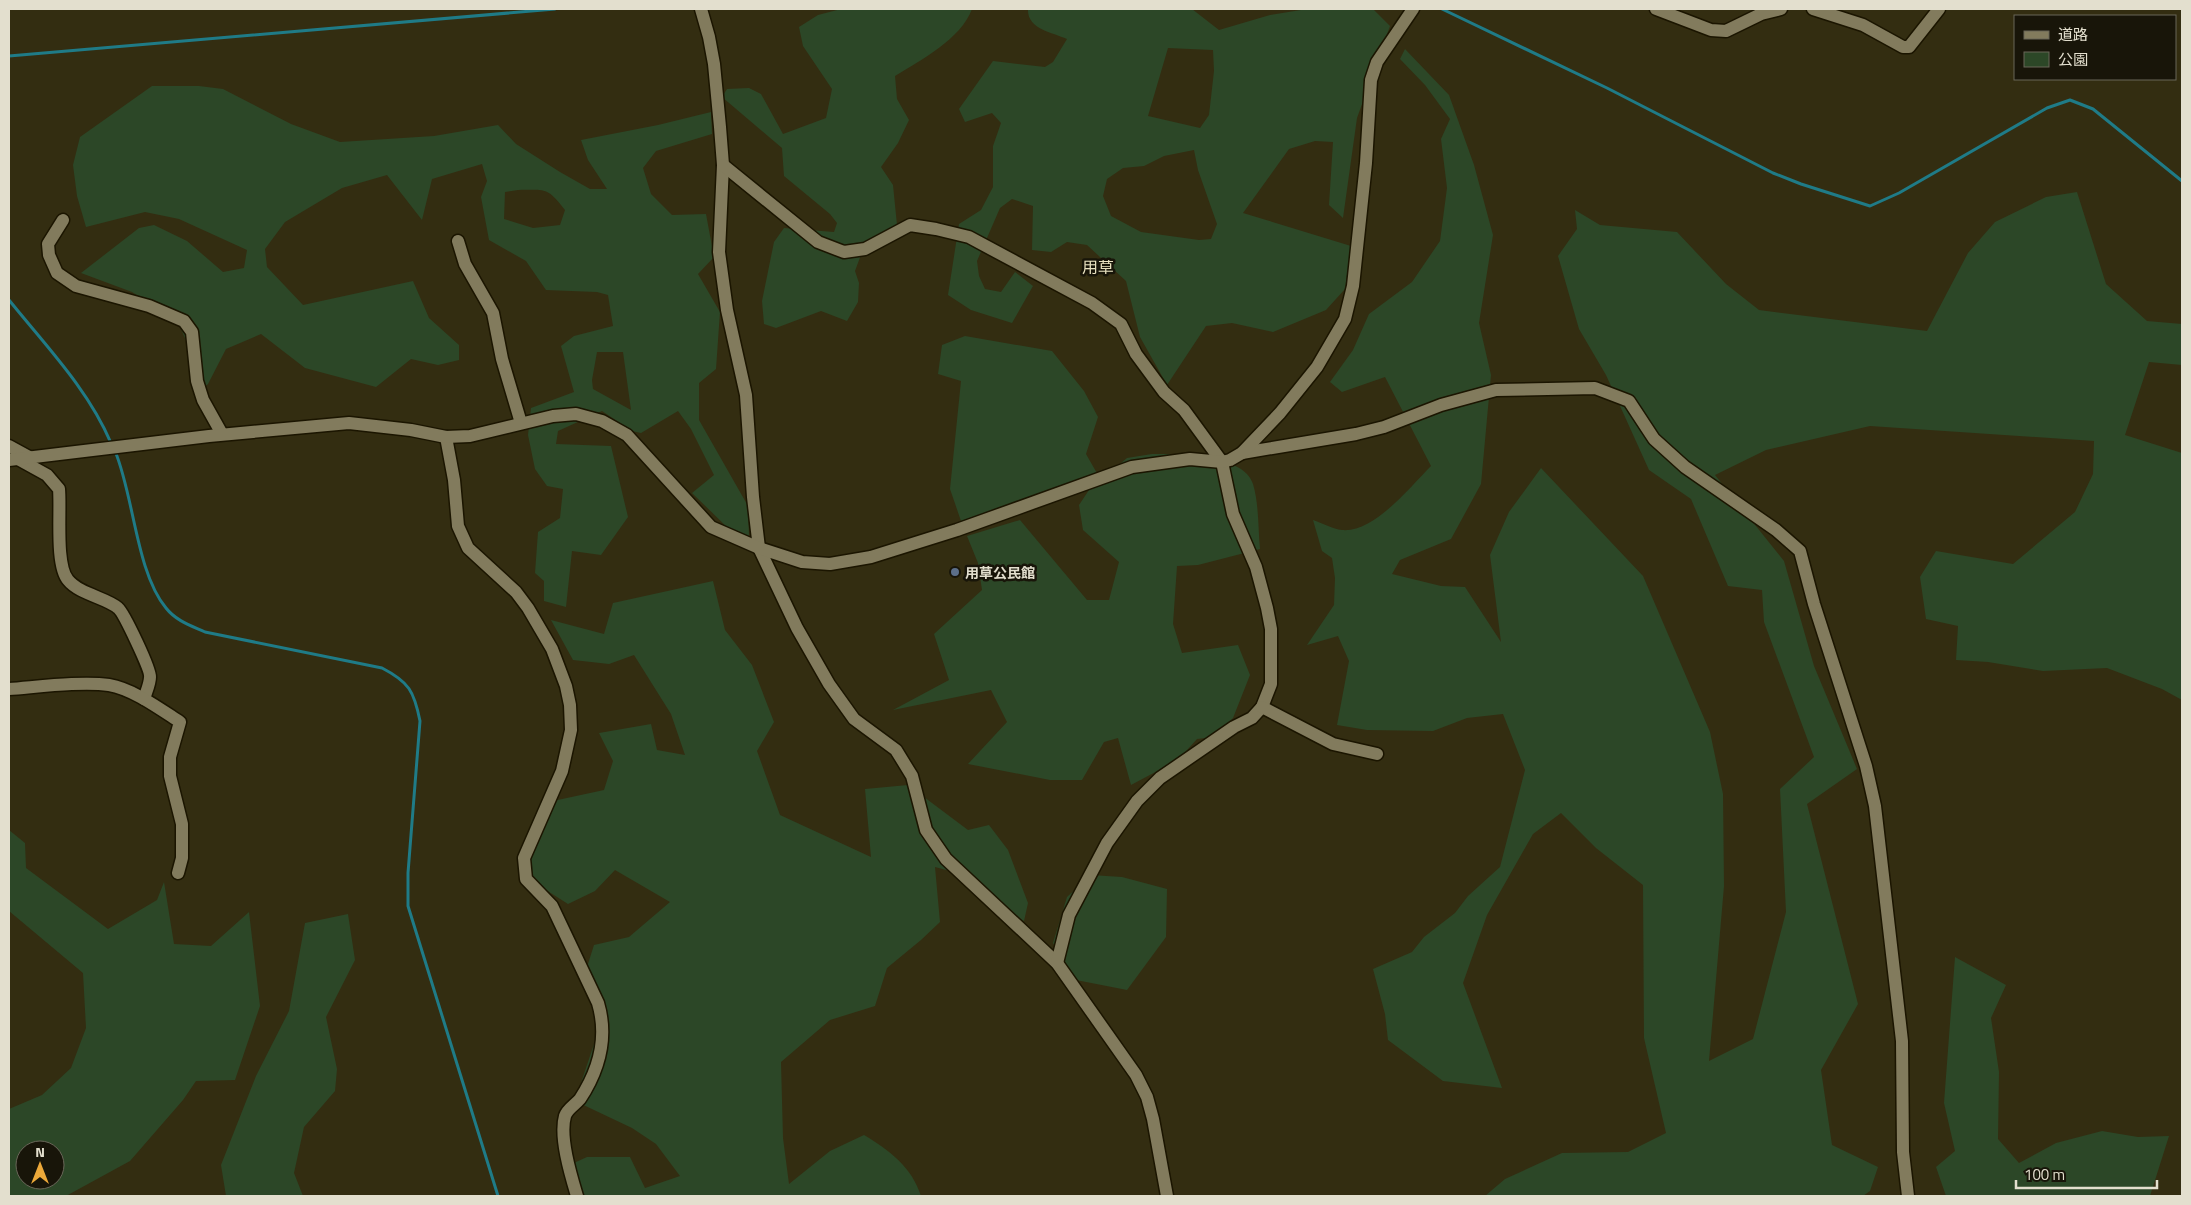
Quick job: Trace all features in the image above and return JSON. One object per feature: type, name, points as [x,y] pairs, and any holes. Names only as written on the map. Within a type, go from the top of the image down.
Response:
[{"type":"street","points":[[700,9],[709,37],[716,80],[723,165],[718,252],[727,310],[746,395],[753,497],[759,548],[797,628],[829,684],[854,719],[896,750],[912,776],[926,830],[946,859],[1057,962],[1136,1075],[1147,1097],[1153,1119],[1167,1196]]},
{"type":"street","points":[[19,459],[222,434],[349,423],[411,430],[446,437],[470,436],[553,416],[576,414],[602,421],[627,435],[711,526],[759,548],[802,562],[830,564],[871,557],[957,530],[1132,467],[1190,459],[1222,462],[1230,460],[1242,453],[1280,413],[1317,367],[1345,319],[1353,286],[1366,163],[1371,80],[1377,62],[1413,9]]},
{"type":"street","points":[[1656,9],[1711,30],[1726,31],[1761,14],[1781,9]]},
{"type":"street","points":[[1813,9],[1863,25],[1903,47],[1908,47],[1938,9]]},
{"type":"street","points":[[723,165],[818,242],[844,252],[865,249],[910,225],[936,229],[969,237],[1092,303],[1121,324],[1136,354],[1164,392],[1184,410],[1222,462],[1233,514],[1256,567],[1269,622],[1270,684],[1262,707],[1252,718],[1234,727],[1160,778],[1137,801],[1108,843],[1069,915],[1057,962]]},
{"type":"street","points":[[63,220],[48,244],[49,254],[56,273],[76,286],[149,306],[184,321],[192,332],[197,381],[203,400],[222,434]]},
{"type":"street","points":[[458,241],[465,264],[493,313],[502,359],[521,423]]},
{"type":"street","points":[[1242,453],[1356,434],[1384,427],[1441,405],[1496,390],[1595,388],[1629,401],[1654,439],[1685,467],[1769,525],[1800,551],[1814,604],[1866,766],[1875,806],[1902,1041],[1903,1152],[1908,1196]]},
{"type":"street","points":[[446,437],[454,480],[458,526],[468,548],[516,592],[528,608],[552,649],[566,686],[570,705],[571,730],[562,771],[524,858],[526,879],[552,906],[603,1018],[600,1054],[591,1079],[583,1094],[566,1114],[563,1127],[577,1196]]},
{"type":"street","points":[[9,446],[19,459],[47,475],[59,489],[62,566],[67,580],[91,595],[118,608],[140,649],[151,676],[144,699]]},
{"type":"street","points":[[9,689],[95,684],[110,685],[144,699],[180,722],[170,756],[170,776],[182,824],[182,858],[178,873]]},
{"type":"street","points":[[1262,707],[1334,744],[1377,754]]},
{"type":"green space","points":[[841,9],[972,9],[967,20],[950,39],[928,56],[895,76],[897,99],[909,120],[898,143],[881,167],[893,185],[897,225],[865,244],[855,271],[859,283],[858,302],[847,321],[821,311],[776,328],[764,324],[762,301],[774,242],[784,228],[834,232],[837,223],[830,214],[784,176],[782,148],[722,97],[727,89],[749,88],[761,94],[783,134],[826,118],[832,89],[803,46],[799,27],[818,15]]},
{"type":"green space","points":[[1028,9],[1192,9],[1219,30],[1270,15],[1307,9],[1373,9],[1390,26],[1357,118],[1343,218],[1329,205],[1333,142],[1315,141],[1289,149],[1243,213],[1351,246],[1345,289],[1326,310],[1273,332],[1232,323],[1206,326],[1167,385],[1140,337],[1126,281],[1087,245],[1067,242],[1051,252],[1032,250],[1033,206],[1012,199],[1000,208],[977,261],[979,276],[985,289],[1001,292],[1015,272],[1033,286],[1012,323],[971,310],[948,295],[959,224],[981,210],[993,187],[993,146],[1001,123],[992,113],[965,122],[959,109],[993,61],[1045,67],[1053,62],[1067,39],[1042,29],[1029,16]],"holes":[[[1168,48],[1213,50],[1214,71],[1209,115],[1200,128],[1148,116]],[[1194,150],[1198,170],[1217,224],[1211,239],[1199,240],[1141,232],[1111,216],[1103,196],[1107,179],[1123,168],[1144,166],[1164,156]]]},
{"type":"green space","points":[[1405,49],[1449,95],[1474,165],[1493,235],[1479,323],[1491,375],[1481,484],[1451,539],[1400,560],[1392,574],[1441,586],[1465,587],[1501,642],[1490,555],[1509,512],[1541,468],[1643,576],[1710,732],[1723,794],[1724,886],[1709,1061],[1753,1039],[1786,912],[1780,789],[1814,757],[1764,622],[1762,590],[1728,586],[1691,499],[1649,470],[1606,375],[1579,329],[1558,256],[1577,229],[1575,210],[1600,225],[1677,232],[1726,284],[1759,310],[1927,331],[1968,253],[1995,222],[2046,197],[2077,192],[2106,284],[2147,321],[2182,324],[2182,365],[2149,362],[2125,435],[2182,453],[2182,700],[2162,689],[2107,668],[2043,671],[1988,662],[1956,660],[1958,626],[1926,619],[1920,577],[1936,551],[2013,564],[2075,512],[2093,474],[2094,441],[1870,426],[1766,450],[1715,475],[1784,561],[1814,666],[1857,769],[1807,804],[1858,1004],[1821,1070],[1832,1145],[1878,1167],[1870,1191],[1863,1196],[1485,1196],[1505,1179],[1562,1153],[1628,1152],[1666,1133],[1644,1038],[1643,885],[1596,848],[1561,813],[1533,834],[1487,915],[1463,983],[1502,1088],[1443,1081],[1388,1040],[1385,1014],[1373,969],[1412,952],[1424,937],[1455,913],[1468,896],[1500,867],[1525,770],[1503,714],[1467,718],[1433,731],[1367,730],[1337,725],[1349,661],[1338,636],[1307,645],[1334,605],[1335,578],[1332,558],[1322,551],[1313,520],[1342,530],[1354,529],[1366,524],[1379,517],[1391,507],[1431,466],[1385,377],[1342,392],[1330,382],[1353,350],[1369,314],[1412,282],[1440,241],[1447,188],[1441,139],[1450,119],[1425,85],[1400,59]]},
{"type":"green space","points":[[152,86],[199,86],[223,89],[291,124],[340,142],[434,136],[498,125],[516,144],[560,172],[590,189],[607,189],[588,160],[581,140],[658,125],[711,112],[712,134],[656,151],[643,168],[651,194],[672,215],[706,214],[714,257],[698,274],[720,312],[716,369],[699,383],[699,420],[748,506],[749,536],[733,533],[692,493],[714,475],[691,429],[678,411],[641,433],[632,431],[602,411],[558,431],[556,444],[611,446],[628,517],[601,555],[572,551],[566,607],[544,601],[544,581],[535,573],[538,532],[560,518],[563,489],[547,486],[535,469],[528,435],[531,408],[574,392],[561,346],[574,336],[613,326],[608,295],[597,292],[546,290],[526,261],[489,240],[481,197],[487,181],[482,164],[432,179],[422,220],[387,175],[342,188],[285,222],[265,249],[267,267],[303,305],[413,281],[429,318],[459,345],[459,360],[438,365],[411,359],[376,387],[305,368],[261,334],[226,349],[208,384],[196,394],[188,345],[177,320],[132,292],[81,273],[139,228],[154,225],[187,241],[223,272],[244,268],[247,250],[179,219],[145,212],[86,227],[77,196],[73,165],[80,137]],"holes":[[[540,190],[554,197],[565,210],[560,225],[533,228],[504,219],[505,192]],[[597,352],[623,352],[631,410],[593,389],[592,380]]]},
{"type":"green space","points":[[965,336],[1052,351],[1084,391],[1098,417],[1086,454],[1098,475],[961,521],[950,489],[961,381],[938,374],[942,345]]},
{"type":"green space","points":[[1152,454],[1177,454],[1224,461],[1247,474],[1255,492],[1260,549],[1198,565],[1177,566],[1173,624],[1182,653],[1238,645],[1250,675],[1233,718],[1214,737],[1197,739],[1178,760],[1131,785],[1118,738],[1104,742],[1082,780],[1050,780],[968,764],[1007,722],[991,690],[893,710],[949,680],[934,634],[982,590],[978,563],[967,536],[1020,520],[1087,600],[1109,600],[1119,562],[1083,530],[1079,505],[1089,490],[1127,458]]},
{"type":"green space","points":[[713,581],[725,630],[752,665],[774,722],[757,751],[780,815],[871,857],[865,789],[908,785],[968,830],[989,825],[1008,850],[1028,903],[1024,921],[1011,914],[976,878],[935,867],[940,922],[887,968],[875,1006],[830,1020],[781,1062],[783,1138],[789,1184],[830,1151],[864,1135],[899,1160],[912,1176],[921,1196],[582,1196],[565,1167],[587,1157],[630,1157],[645,1188],[680,1176],[656,1144],[632,1128],[575,1101],[606,1008],[587,967],[594,945],[629,937],[670,902],[615,870],[595,891],[568,904],[521,874],[521,847],[553,801],[604,790],[613,761],[599,733],[651,724],[657,750],[685,755],[671,714],[634,655],[609,664],[573,660],[551,620],[604,634],[613,603]]},
{"type":"green space","points":[[9,830],[25,843],[26,868],[108,929],[157,900],[164,882],[174,944],[211,946],[249,912],[260,1006],[235,1080],[196,1081],[183,1100],[130,1161],[66,1196],[9,1196],[9,1109],[42,1095],[71,1068],[86,1028],[83,973],[9,911]]},
{"type":"green space","points":[[1091,875],[1122,877],[1167,889],[1166,937],[1127,990],[1076,980],[1053,943],[1067,897]]},
{"type":"green space","points":[[348,914],[355,960],[326,1017],[337,1069],[335,1091],[304,1127],[294,1173],[303,1196],[226,1196],[221,1165],[256,1076],[289,1011],[305,923]]},
{"type":"green space","points":[[1955,957],[2006,985],[1991,1018],[1999,1072],[1998,1139],[2019,1163],[2056,1143],[2102,1131],[2138,1137],[2169,1136],[2150,1196],[1946,1196],[1936,1167],[1955,1151],[1944,1103]]},
{"type":"waterway","points":[[9,56],[555,9]]},
{"type":"waterway","points":[[1442,9],[1607,88],[1773,173],[1870,206],[1899,193],[2047,108],[2070,100],[2093,109],[2182,181]]},
{"type":"waterway","points":[[9,300],[91,404],[111,443]]},
{"type":"waterway","points":[[115,451],[127,489],[148,575],[156,593],[170,613],[184,623],[205,632],[382,668],[398,678],[409,689],[420,721],[408,873],[408,906],[498,1196]]},
{"type":"place","name":"用草公民館","points":[[955,572]]},
{"type":"district","name":"用草","points":[[1098,267]]}]
